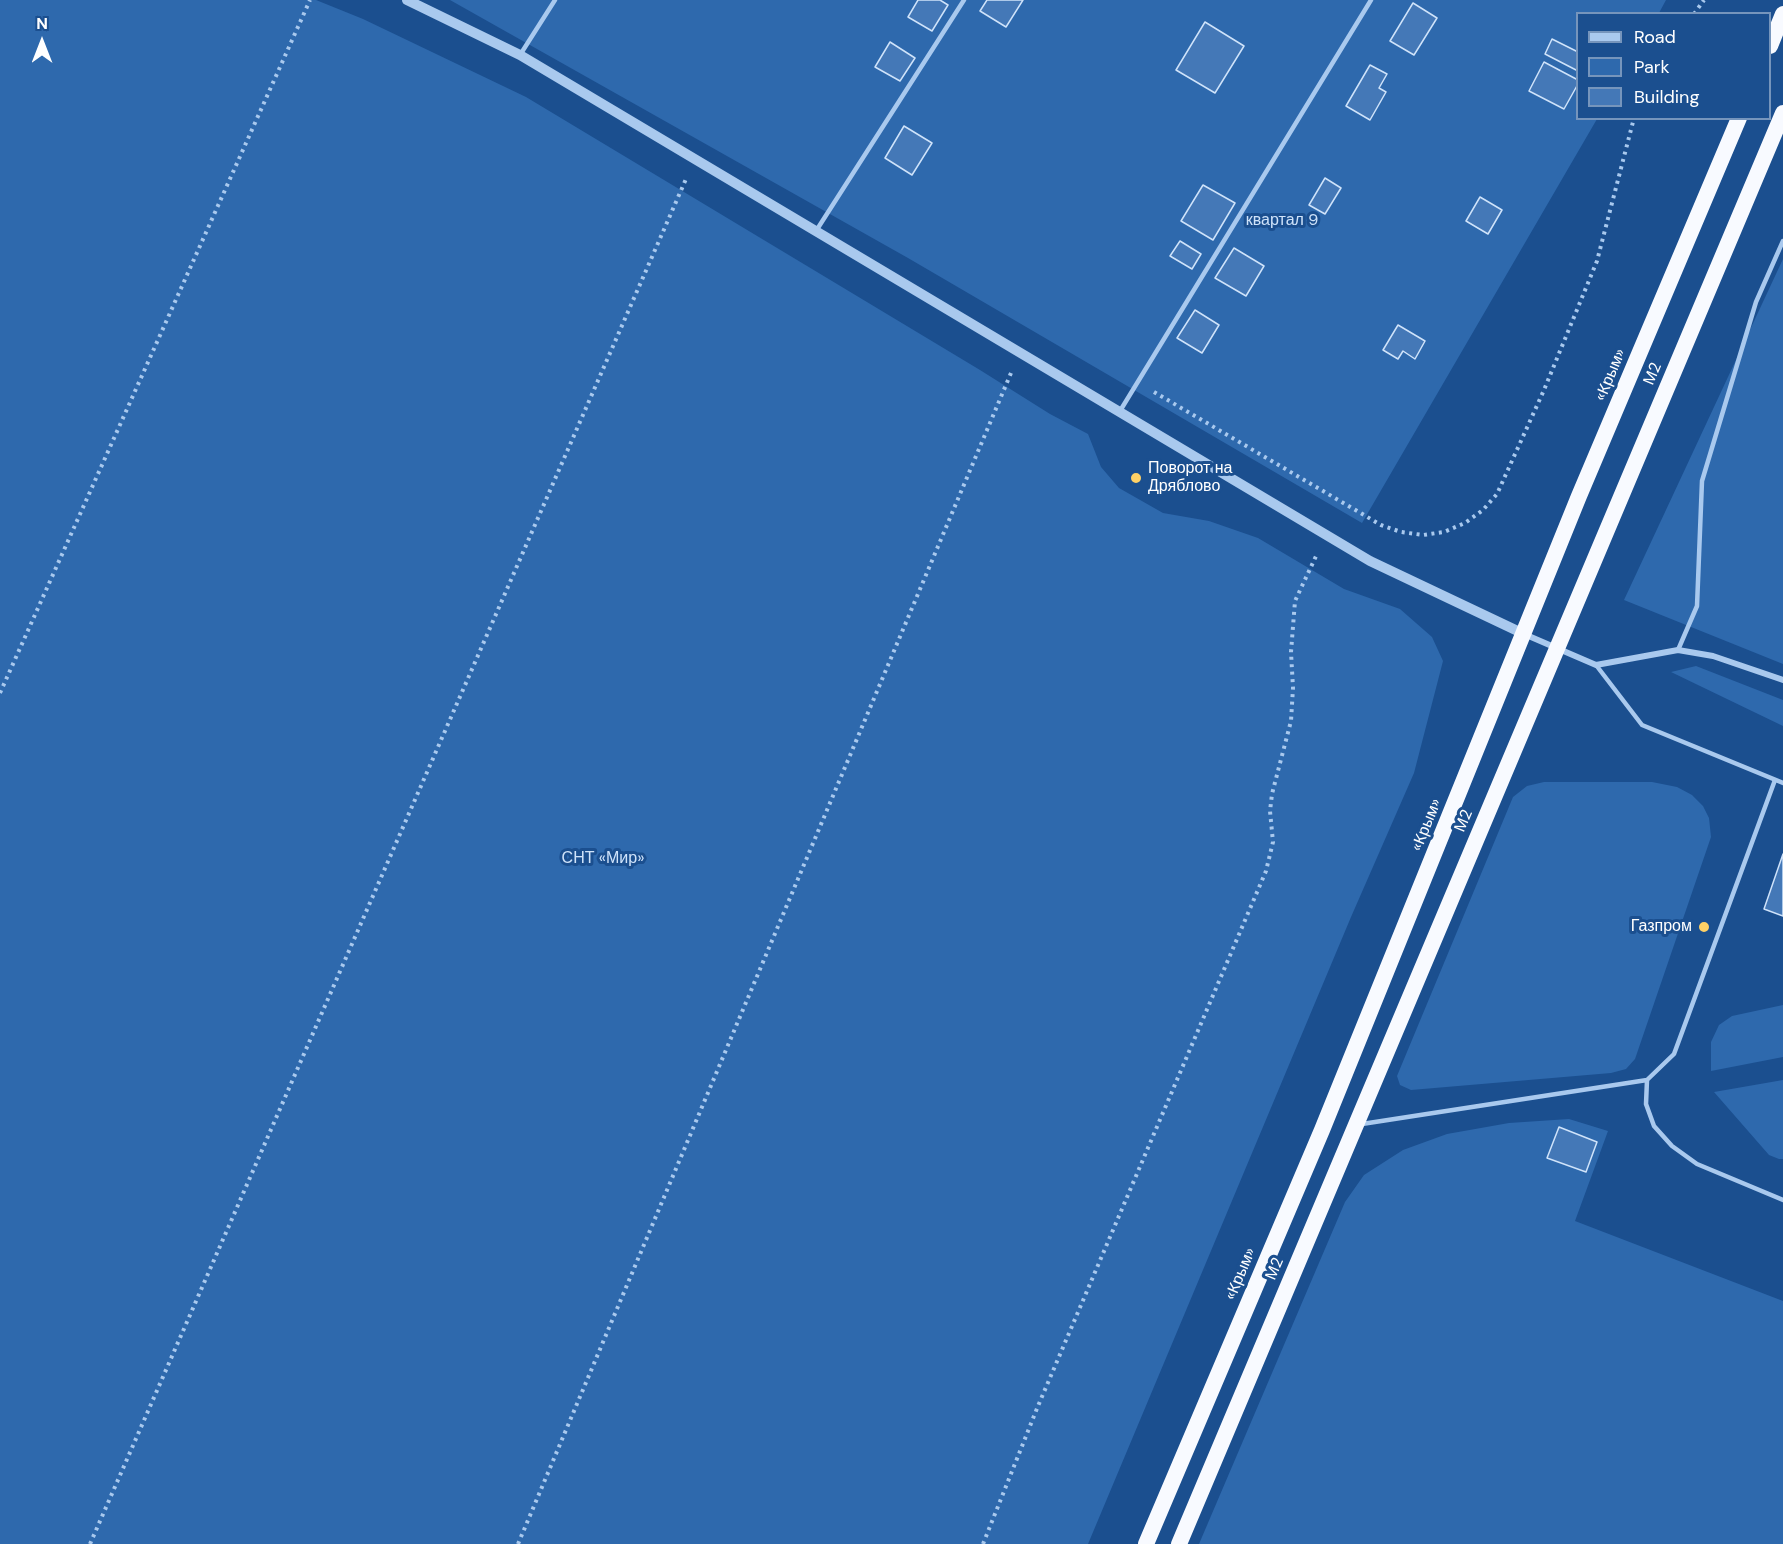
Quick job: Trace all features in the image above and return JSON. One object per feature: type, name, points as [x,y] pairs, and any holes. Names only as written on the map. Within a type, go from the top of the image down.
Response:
[{"type":"highway","points":[[1771,44],[1783,14]]},
{"type":"highway","name":"М2","points":[[1179,1544],[1783,113]]},
{"type":"highway","name":"«Крым»","points":[[1146,1544],[1317,1141],[1579,496],[1738,120]]},
{"type":"street","points":[[407,0],[520,55],[1370,561],[1556,649],[1596,665],[1678,650],[1713,656],[1783,680]]},
{"type":"lane","points":[[520,55],[555,0]]},
{"type":"lane","points":[[816,231],[964,0]]},
{"type":"lane","points":[[1119,413],[1371,0]]},
{"type":"lane","points":[[1678,650],[1697,606],[1702,482],[1756,302],[1783,241]]},
{"type":"lane","points":[[1596,665],[1642,726],[1783,783]]},
{"type":"lane","points":[[1356,1124],[1647,1080],[1674,1054],[1775,780]]},
{"type":"lane","points":[[1647,1080],[1646,1104],[1654,1126],[1672,1146],[1697,1164],[1783,1200]]},
{"type":"path","points":[[0,693],[310,0]]},
{"type":"path","points":[[1137,383],[1381,525],[1401,532],[1423,535],[1444,532],[1465,523],[1483,510],[1497,494],[1544,390],[1597,261],[1633,120]]},
{"type":"path","points":[[90,1544],[695,159]]},
{"type":"path","points":[[518,1544],[1020,353]]},
{"type":"path","points":[[983,1544],[1038,1406],[1266,871],[1273,843],[1270,811],[1272,794],[1291,721],[1293,688],[1291,652],[1295,601],[1309,568],[1327,536]]},
{"type":"green space","name":"СНТ «Мир»","points":[[0,0],[316,0],[363,19],[526,97],[1050,414],[1088,434],[1101,467],[1119,488],[1163,513],[1209,521],[1258,538],[1344,589],[1400,609],[1432,637],[1443,661],[1414,773],[1351,917],[1088,1544],[0,1544]]},
{"type":"green space","name":"квартал 9","points":[[450,0],[1666,0],[1660,12],[1576,12],[1576,120],[1596,120],[1362,523],[908,258]]},
{"type":"green space","points":[[1783,259],[1783,664],[1624,600]]},
{"type":"green space","points":[[1696,666],[1783,700],[1783,726],[1671,672]]},
{"type":"green space","points":[[1544,782],[1652,782],[1677,787],[1692,795],[1703,806],[1709,818],[1711,837],[1635,1059],[1626,1069],[1611,1073],[1411,1090],[1400,1085],[1397,1076],[1513,797],[1527,786]]},
{"type":"green space","points":[[1783,1005],[1783,1057],[1711,1071],[1711,1042],[1719,1025],[1732,1016]]},
{"type":"green space","points":[[1783,1080],[1783,1159],[1779,1159],[1769,1155],[1714,1092]]},
{"type":"green space","points":[[1569,1119],[1608,1131],[1575,1221],[1783,1301],[1783,1544],[1199,1544],[1345,1202],[1364,1175],[1403,1150],[1447,1134],[1509,1123]]},
{"type":"building","points":[[918,0],[940,0],[948,5],[932,31],[908,17]]},
{"type":"building","points":[[987,0],[1023,0],[1006,27],[980,11]]},
{"type":"building","points":[[1413,3],[1437,18],[1414,55],[1390,41]]},
{"type":"building","points":[[1205,22],[1244,46],[1215,93],[1176,70]]},
{"type":"building","points":[[1552,39],[1576,51],[1576,70],[1545,54]]},
{"type":"building","points":[[890,42],[915,58],[900,81],[875,67]]},
{"type":"building","points":[[1544,62],[1576,79],[1576,88],[1564,109],[1529,91]]},
{"type":"building","points":[[1370,65],[1387,74],[1379,88],[1386,92],[1370,120],[1346,106]]},
{"type":"building","points":[[904,126],[932,143],[912,175],[885,158]]},
{"type":"building","points":[[1325,178],[1341,188],[1325,214],[1309,205]]},
{"type":"building","points":[[1203,185],[1235,203],[1213,240],[1181,221]]},
{"type":"building","points":[[1480,197],[1502,210],[1488,234],[1466,221]]},
{"type":"building","points":[[1180,241],[1201,254],[1192,269],[1170,256]]},
{"type":"building","points":[[1234,248],[1264,266],[1246,296],[1215,278]]},
{"type":"building","points":[[1195,310],[1219,325],[1202,353],[1177,338]]},
{"type":"building","points":[[1398,325],[1425,341],[1415,359],[1403,351],[1398,359],[1383,350]]},
{"type":"building","points":[[1783,854],[1783,916],[1764,909]]},
{"type":"building","points":[[1559,1127],[1597,1142],[1586,1172],[1547,1158]]},
{"type":"place","name":"Поворот на Дряблово","points":[[1136,478]]},
{"type":"place","name":"Газпром","points":[[1704,927]]}]
